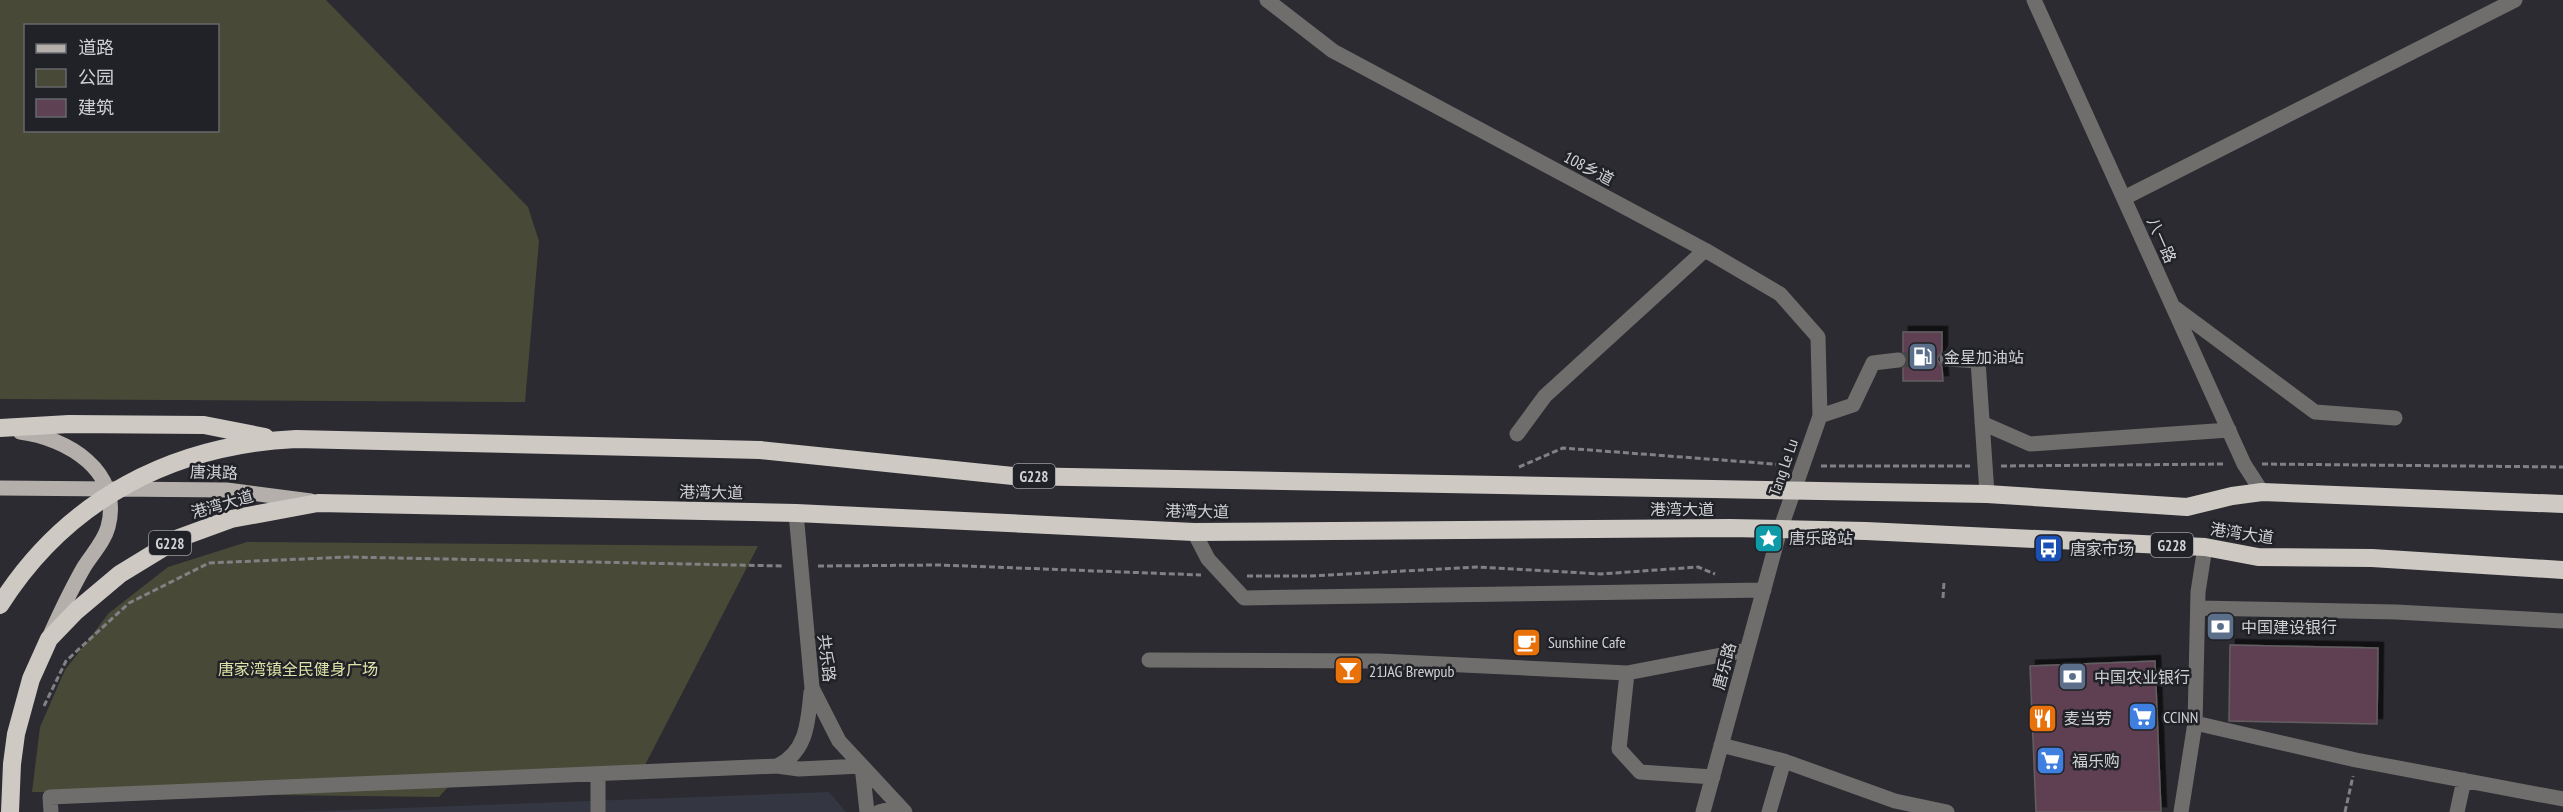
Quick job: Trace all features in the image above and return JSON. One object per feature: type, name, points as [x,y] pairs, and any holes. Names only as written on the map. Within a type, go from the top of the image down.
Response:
[{"type":"highway","points":[[0,429],[69,424],[204,425],[237,430],[275,440]]},
{"type":"highway","name":"港湾大道","points":[[0,605],[22,572],[54,538],[112,491],[154,470],[192,455],[232,445],[275,440],[760,450],[1014,476],[1987,494],[2187,507],[2232,496],[2262,492],[2563,504]]},
{"type":"highway","name":"港湾大道","points":[[10,812],[12,764],[18,724],[31,679],[49,639],[83,605],[120,574],[179,538],[231,519],[318,502],[796,513],[1194,532],[1878,531],[2205,547],[2258,557],[2372,558],[2563,570]]},
{"type":"main road","points":[[0,429],[51,438],[74,449],[96,468],[112,491],[110,517],[105,534],[73,587],[49,639]]},
{"type":"main road","name":"唐淇路","points":[[0,488],[112,491],[227,490],[318,502]]},
{"type":"street","name":"108乡道","points":[[1268,0],[1333,51],[1705,250],[1780,294],[1818,337],[1820,416]]},
{"type":"street","name":"八一路","points":[[2034,0],[2244,464],[2262,492]]},
{"type":"street","points":[[2124,198],[2515,0]]},
{"type":"street","points":[[1517,434],[1545,396],[1705,250]]},
{"type":"street","points":[[2173,306],[2315,412],[2395,418]]},
{"type":"street","points":[[1947,359],[1978,361],[1987,494]]},
{"type":"street","points":[[1820,416],[1852,405],[1873,363],[1898,360]]},
{"type":"street","name":"Tang Le Lu","points":[[1780,530],[1820,416]]},
{"type":"street","points":[[1982,423],[2030,444],[2229,430]]},
{"type":"street","name":"共乐路","points":[[796,513],[812,688],[833,733],[905,811]]},
{"type":"street","name":"唐乐路","points":[[1703,812],[1780,530]]},
{"type":"street","points":[[1194,532],[1208,559],[1244,598],[1764,590]]},
{"type":"street","points":[[2181,812],[2195,723],[2198,608],[2205,547]]},
{"type":"street","points":[[2198,608],[2396,612],[2563,621]]},
{"type":"street","points":[[1149,660],[1378,661],[1627,673],[1748,650]]},
{"type":"street","points":[[1627,673],[1619,749],[1640,772],[1713,777]]},
{"type":"street","points":[[777,766],[793,756],[802,743],[812,688]]},
{"type":"street","points":[[2195,723],[2356,760],[2563,799]]},
{"type":"street","points":[[1721,745],[1784,760],[1895,801],[1947,812]]},
{"type":"street","points":[[1769,812],[1784,760]]},
{"type":"street","points":[[51,812],[50,797],[777,766],[799,769],[862,766],[867,812]]},
{"type":"street","points":[[598,774],[598,812]]},
{"type":"street","points":[[2457,812],[2464,780]]},
{"type":"street","points":[[879,812],[894,808],[905,811]]},
{"type":"path","points":[[1511,470],[1563,448],[1803,466],[2244,464],[2563,467]]},
{"type":"path","points":[[1943,598],[1944,582]]},
{"type":"path","points":[[2345,812],[2356,760]]},
{"type":"shaded area","points":[[829,792],[846,812],[295,812]]},
{"type":"green space","points":[[0,0],[326,0],[528,207],[539,241],[525,402],[0,399]]},
{"type":"green space","name":"唐家湾镇全民健身广场","points":[[247,542],[758,546],[644,767],[459,775],[439,797],[32,792],[40,727],[65,670],[109,613],[168,567]]},
{"type":"building","name":"金星加油站","points":[[1903,332],[1942,332],[1942,351],[1937,359],[1942,367],[1943,381],[1903,381],[1903,368],[1908,359],[1903,352]]},
{"type":"building","points":[[2230,645],[2378,648],[2377,724],[2229,721]]},
{"type":"building","points":[[2155,661],[2161,812],[2036,812],[2030,666]]},
{"type":"tunnel","points":[[1898,360],[1947,359]]},
{"type":"place","name":"金星加油站","points":[[1923,357]]},
{"type":"place","name":"唐乐路站","points":[[1768,538]]},
{"type":"place","name":"唐家市场","points":[[2049,549]]},
{"type":"place","name":"中国建设银行","points":[[2220,627]]},
{"type":"place","name":"Sunshine Cafe","points":[[1527,642]]},
{"type":"place","name":"21JAG Brewpub","points":[[1348,671]]},
{"type":"place","name":"中国农业银行","points":[[2073,677]]},
{"type":"place","name":"CCINN","points":[[2142,717]]},
{"type":"place","name":"麦当劳","points":[[2043,718]]},
{"type":"place","name":"福乐购","points":[[2051,761]]}]
